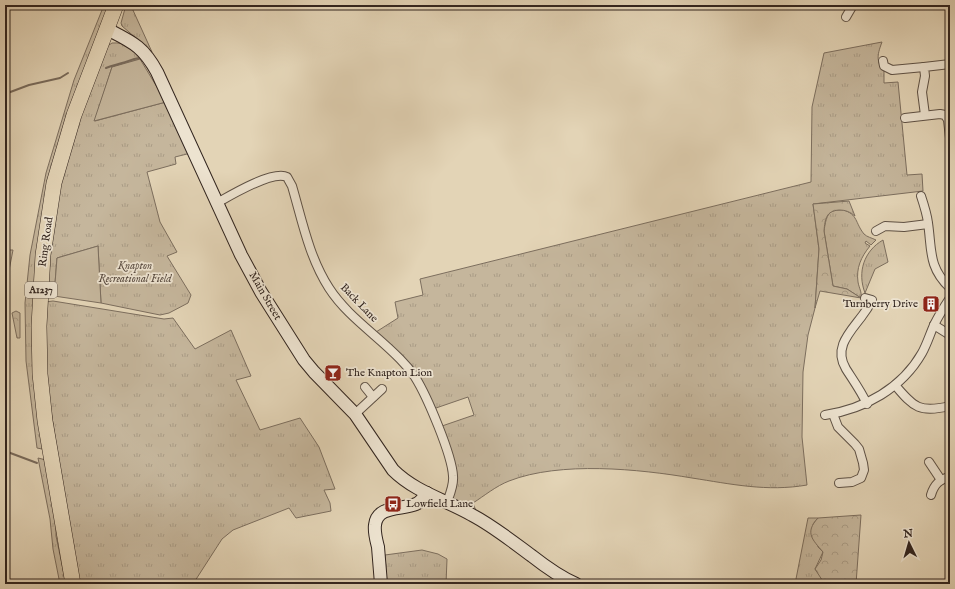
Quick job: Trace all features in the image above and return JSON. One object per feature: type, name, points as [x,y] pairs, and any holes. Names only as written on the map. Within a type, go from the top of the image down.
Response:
[{"type":"highway","name":"Ring Road","points":[[73,584],[46,429],[40,374],[38,326],[43,255],[54,184],[74,115],[116,5]]},
{"type":"street","points":[[846,17],[853,5]]},
{"type":"street","name":"Main Street","points":[[107,29],[130,41],[142,49],[148,56],[157,72],[250,271],[294,346],[314,372],[354,414],[393,470],[406,482],[480,519],[552,571],[576,584]]},
{"type":"street","points":[[883,61],[884,66],[892,70],[950,64]]},
{"type":"street","points":[[924,67],[925,76],[922,92],[925,115]]},
{"type":"street","points":[[905,118],[940,114],[945,116],[948,120],[950,138]]},
{"type":"street","name":"Back Lane","points":[[217,202],[266,179],[282,175],[287,177],[292,186],[317,265],[329,288],[346,308],[400,358],[421,388],[435,420],[452,469],[453,482],[447,502]]},
{"type":"street","points":[[921,196],[928,224],[932,260],[940,277],[950,288]]},
{"type":"street","points":[[876,231],[885,226],[904,227],[928,224]]},
{"type":"street","points":[[839,483],[863,480],[863,463],[859,449],[829,415],[846,412],[867,404],[895,385],[910,370],[922,352],[934,325],[950,298]]},
{"type":"street","points":[[867,404],[860,389],[844,364],[842,348],[845,338],[871,300]]},
{"type":"street","points":[[934,325],[950,335]]},
{"type":"street","points":[[895,385],[911,402],[920,408],[934,410],[945,405]]},
{"type":"street","points":[[365,388],[373,397]]},
{"type":"street","points":[[354,414],[382,389]]},
{"type":"street","points":[[929,462],[941,480]]},
{"type":"street","points":[[931,495],[941,480],[950,476]]},
{"type":"street","points":[[381,584],[375,528],[377,518],[387,510],[404,508],[420,502],[427,493]]},
{"type":"green space","points":[[104,5],[112,5],[44,215],[44,447],[42,449],[37,448],[26,361],[25,303],[30,255],[46,173],[74,80]]},
{"type":"green space","points":[[126,5],[133,5],[132,8],[152,52],[122,26],[121,23]]},
{"type":"green space","points":[[882,42],[878,60],[884,70],[884,83],[898,82],[907,175],[922,174],[923,191],[813,204],[819,249],[815,308],[808,335],[803,372],[802,437],[807,485],[778,488],[763,487],[735,485],[648,472],[575,469],[529,475],[504,483],[473,503],[476,511],[452,498],[442,426],[474,415],[468,397],[436,408],[399,352],[376,332],[398,318],[395,302],[423,295],[420,279],[811,182],[812,107],[824,53]]},
{"type":"green space","name":"Knapton Recreational Field","points":[[112,43],[129,46],[140,59],[112,67],[95,121],[166,102],[191,153],[175,157],[176,164],[147,172],[160,222],[177,252],[167,256],[191,295],[188,303],[169,313],[160,315],[101,303],[98,246],[57,258],[54,296],[46,296],[55,208],[65,164],[96,71],[106,47]]},
{"type":"green space","points":[[140,59],[166,102],[94,121],[112,67]]},
{"type":"green space","points":[[849,201],[855,216],[844,210],[831,212],[827,216],[824,231],[833,286],[847,289],[861,298],[820,291],[815,308],[819,249],[813,204]]},
{"type":"green space","points":[[843,210],[854,216],[864,234],[876,240],[871,245],[866,241],[865,243],[870,246],[864,254],[858,272],[861,298],[847,289],[833,286],[824,231],[829,214],[833,211]]},
{"type":"green space","points":[[883,240],[888,262],[875,269],[865,293],[862,277],[864,263],[871,250]]},
{"type":"green space","points":[[98,246],[101,303],[54,296],[57,258]]},
{"type":"green space","points":[[5,250],[13,250],[5,291]]},
{"type":"green space","points":[[53,301],[164,319],[173,318],[195,349],[231,330],[251,376],[236,380],[260,430],[300,418],[319,447],[335,489],[324,490],[330,503],[331,511],[296,518],[289,508],[233,530],[222,539],[193,584],[78,584],[46,379],[45,302]]},
{"type":"green space","points":[[16,311],[20,313],[20,338],[17,338],[12,313]]},
{"type":"green space","points":[[38,458],[46,460],[56,517],[56,536],[66,584],[60,584],[53,549],[50,519]]},
{"type":"green space","points":[[861,515],[856,584],[824,583],[815,569],[821,560],[823,552],[813,540],[811,528],[818,518]]},
{"type":"green space","points":[[808,518],[818,518],[813,524],[818,547],[823,552],[815,569],[826,584],[795,584]]},
{"type":"green space","points":[[422,550],[438,554],[447,559],[446,584],[387,584],[385,555]]},
{"type":"waterway","points":[[106,68],[139,58]]},
{"type":"waterway","points":[[5,94],[29,85],[60,78],[68,73]]},
{"type":"waterway","points":[[5,451],[37,463]]},
{"type":"place","name":"Turnberry Drive","points":[[931,304]]},
{"type":"place","name":"The Knapton Lion","points":[[333,373]]},
{"type":"place","name":"Lowfield Lane","points":[[393,504]]}]
